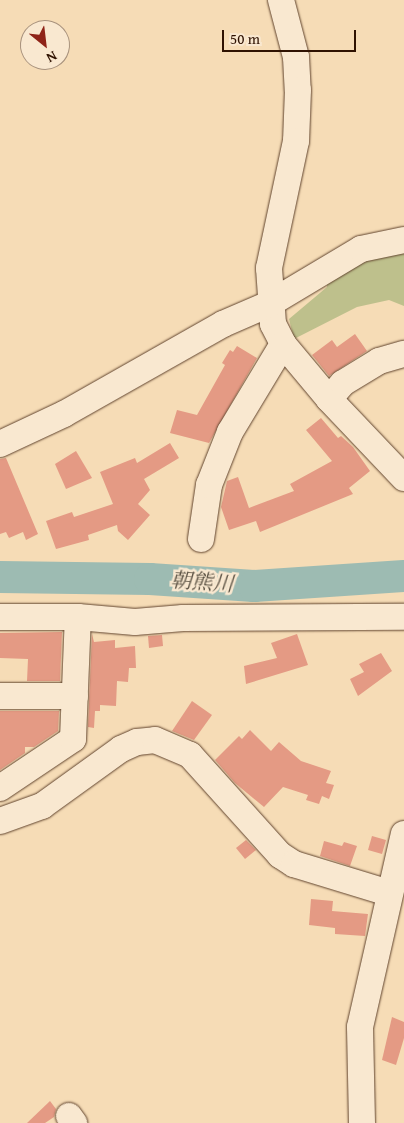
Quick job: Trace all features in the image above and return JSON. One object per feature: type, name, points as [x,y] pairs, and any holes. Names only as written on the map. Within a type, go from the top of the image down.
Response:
[{"type":"street","points":[[281,0],[296,57],[298,90],[296,141],[269,268],[269,304],[273,324],[283,344],[329,399],[404,478]]},
{"type":"street","points":[[0,444],[64,414],[223,324],[269,304],[361,249],[404,240]]},
{"type":"street","points":[[201,539],[208,485],[230,432],[283,344]]},
{"type":"street","points":[[329,399],[350,379],[379,361],[404,354]]},
{"type":"street","points":[[0,617],[78,617],[135,622],[183,618],[404,617]]},
{"type":"street","points":[[0,788],[73,739],[78,617]]},
{"type":"street","points":[[0,696],[75,696]]},
{"type":"street","points":[[0,821],[42,806],[122,749],[137,742],[154,740],[190,756],[280,855],[294,864],[389,893]]},
{"type":"street","points":[[362,1123],[360,1027],[389,893],[404,834]]},
{"type":"green space","points":[[404,249],[404,306],[389,300],[357,307],[294,339],[289,319],[327,287],[327,278],[376,254]]},
{"type":"building","points":[[355,334],[367,351],[329,376],[312,355],[332,340],[337,347]]},
{"type":"building","points":[[237,346],[257,358],[209,443],[170,433],[177,410],[197,415],[225,365],[222,363],[230,350],[233,352]]},
{"type":"building","points":[[321,418],[338,438],[341,436],[353,447],[370,471],[349,488],[353,494],[260,532],[256,521],[229,530],[221,507],[227,481],[238,477],[249,508],[294,491],[290,484],[332,461],[306,430]]},
{"type":"building","points":[[170,443],[179,458],[144,479],[150,490],[138,504],[150,515],[128,540],[118,531],[117,525],[88,535],[89,540],[56,549],[46,521],[72,512],[74,517],[113,504],[100,472],[135,458],[137,463]]},
{"type":"building","points":[[76,451],[92,478],[66,489],[55,464]]},
{"type":"building","points":[[6,458],[38,534],[26,540],[23,532],[9,538],[6,532],[0,534],[0,459]]},
{"type":"building","points":[[62,632],[60,681],[27,681],[28,659],[0,658],[0,633]]},
{"type":"building","points":[[92,634],[94,642],[115,640],[115,648],[135,646],[136,668],[129,668],[128,682],[117,681],[116,706],[100,705],[100,711],[95,711],[94,728],[88,727]]},
{"type":"building","points":[[297,634],[308,665],[246,684],[244,666],[277,658],[271,643]]},
{"type":"building","points":[[162,635],[163,646],[149,648],[148,636]]},
{"type":"building","points":[[381,653],[392,671],[358,696],[350,679],[364,672],[359,664]]},
{"type":"building","points":[[192,701],[212,715],[194,740],[172,731]]},
{"type":"building","points":[[0,711],[59,711],[58,731],[34,747],[25,747],[25,753],[0,770]]},
{"type":"building","points":[[250,730],[271,751],[279,742],[301,761],[331,771],[326,783],[334,785],[329,799],[322,796],[319,804],[306,800],[308,795],[283,787],[264,807],[235,783],[215,760],[239,736],[242,739]]},
{"type":"building","points":[[372,836],[386,840],[382,854],[368,850]]},
{"type":"building","points":[[246,840],[256,850],[245,859],[236,848]]},
{"type":"building","points":[[324,841],[342,846],[344,842],[357,846],[350,866],[320,856]]},
{"type":"building","points":[[311,899],[333,901],[332,911],[368,914],[365,936],[335,934],[335,928],[309,925]]},
{"type":"building","points":[[392,1017],[404,1022],[404,1038],[396,1065],[382,1060]]},
{"type":"building","points":[[50,1101],[56,1109],[54,1117],[45,1123],[27,1123]]},
{"type":"waterway","name":"朝熊川","points":[[0,577],[150,579],[254,586],[404,576]]}]
